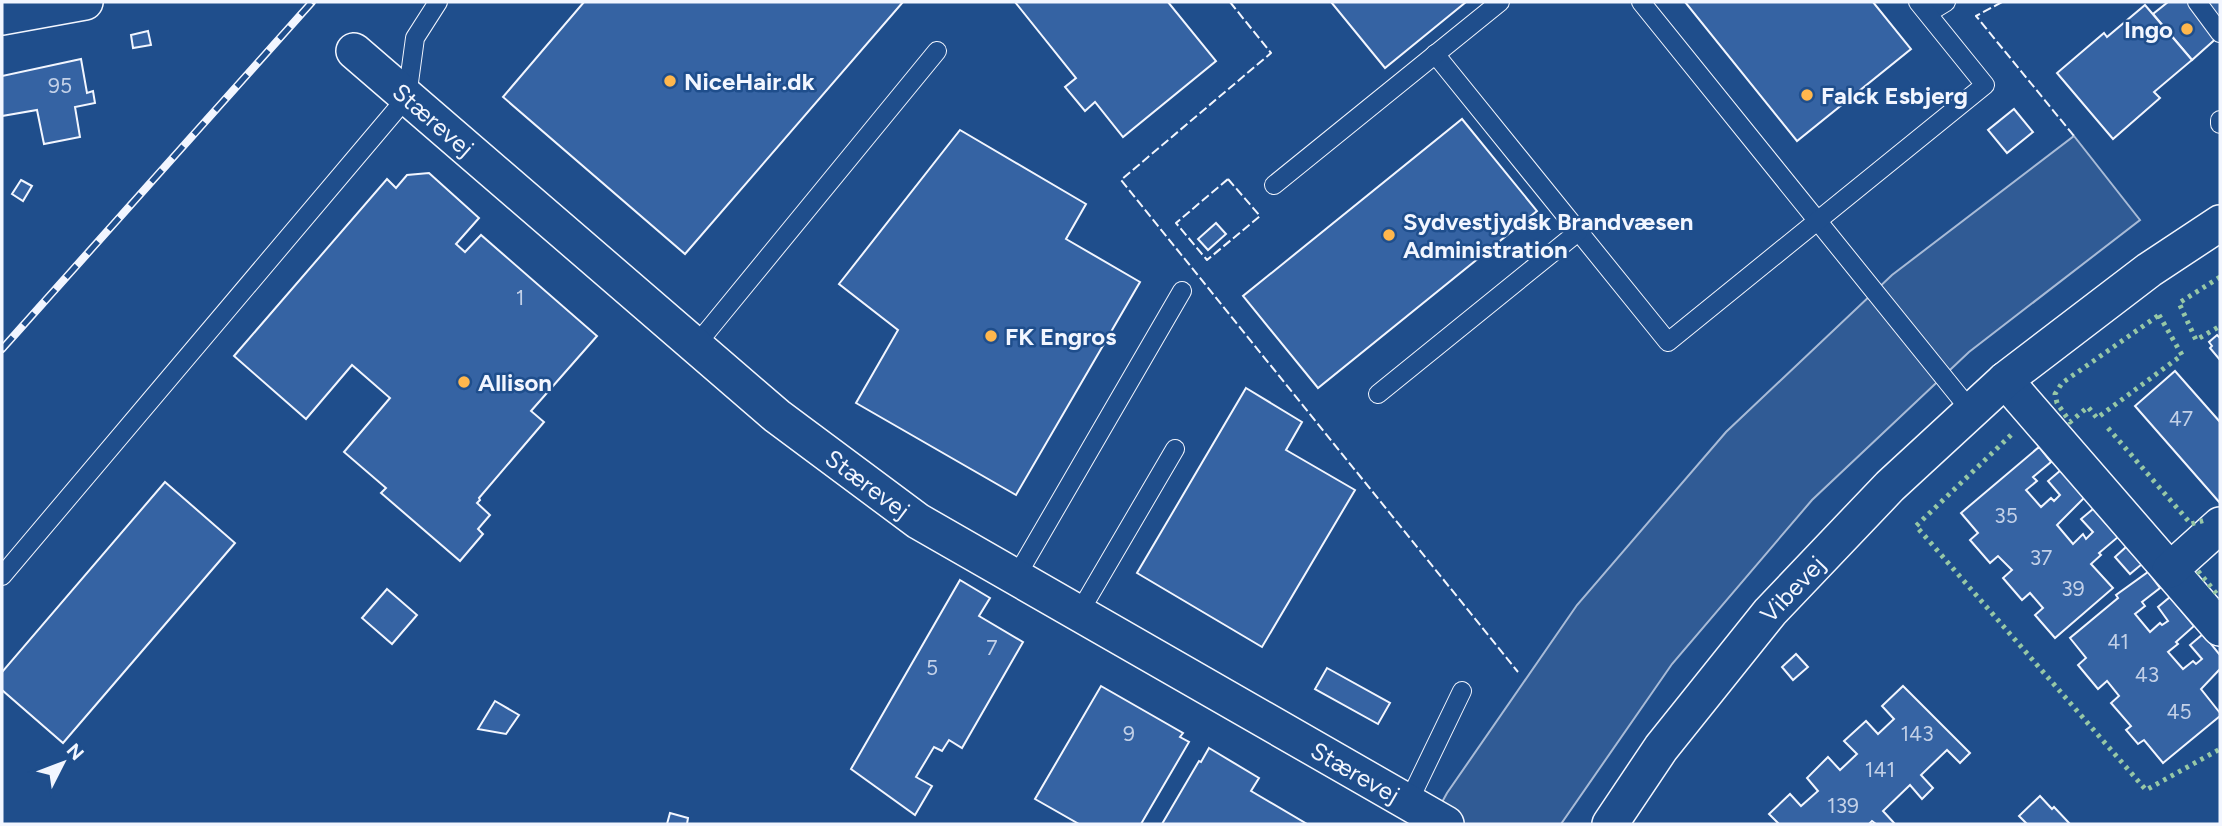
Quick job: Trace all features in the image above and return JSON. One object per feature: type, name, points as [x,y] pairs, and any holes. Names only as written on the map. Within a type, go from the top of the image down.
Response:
[{"type":"street","points":[[2,17],[85,2]]},
{"type":"street","name":"Stærevej","points":[[354,51],[778,416],[918,521],[1446,824]]},
{"type":"street","name":"Vibevej","points":[[1610,824],[1661,748],[1770,612],[1890,486],[2005,380],[2149,270],[2220,223]]},
{"type":"street","points":[[2005,380],[2220,628]]},
{"type":"street","points":[[2170,570],[2220,526]]},
{"type":"lane","points":[[2,576],[407,97],[415,38],[438,2]]},
{"type":"lane","points":[[1274,185],[1500,2]]},
{"type":"lane","points":[[1641,2],[1972,411]]},
{"type":"lane","points":[[1435,54],[1668,342],[1985,85],[1923,8],[1946,2]]},
{"type":"lane","points":[[2197,2],[2220,33]]},
{"type":"lane","points":[[696,345],[937,51]]},
{"type":"lane","points":[[1378,394],[1578,232]]},
{"type":"lane","points":[[1016,577],[1182,291]]},
{"type":"lane","points":[[1079,613],[1175,449]]},
{"type":"lane","points":[[1408,803],[1462,691]]},
{"type":"shaded area","points":[[2074,136],[2140,220],[1969,352],[1812,500],[1672,664],[1561,824],[1430,824],[1447,793],[1577,605],[1726,432],[1892,275]]},
{"type":"building","points":[[584,2],[903,2],[685,254],[503,97]]},
{"type":"building","points":[[1015,2],[1168,2],[1216,61],[1123,137],[1095,102],[1085,111],[1065,87],[1076,78]]},
{"type":"building","points":[[1331,2],[1466,2],[1385,68]]},
{"type":"building","name":"Falck Esbjerg","points":[[1685,2],[1873,2],[1911,49],[1797,141]]},
{"type":"building","points":[[2168,2],[2220,2],[2220,35],[2192,60],[2153,14]]},
{"type":"building","points":[[2145,5],[2192,60],[2154,92],[2160,98],[2113,139],[2057,73],[2104,33],[2107,37]]},
{"type":"building","points":[[148,31],[151,45],[133,48],[131,35]]},
{"type":"building","points":[[81,59],[87,93],[93,91],[95,103],[75,107],[80,137],[44,144],[37,110],[2,116],[2,76]]},
{"type":"building","points":[[2014,109],[2033,132],[2007,153],[1988,130]]},
{"type":"building","points":[[1462,119],[1537,211],[1318,388],[1243,296]]},
{"type":"building","points":[[960,130],[1086,204],[1066,239],[1140,282],[1016,495],[856,403],[898,330],[839,284]]},
{"type":"building","name":"Allison","points":[[429,173],[479,218],[456,244],[465,252],[481,235],[597,336],[531,411],[544,422],[479,498],[477,503],[490,515],[478,529],[483,534],[460,561],[381,493],[386,488],[344,452],[390,398],[352,365],[306,419],[234,356],[387,179],[396,188],[407,175]]},
{"type":"building","points":[[21,180],[32,186],[23,201],[12,194]]},
{"type":"building","points":[[1216,223],[1226,234],[1208,250],[1198,239]]},
{"type":"building","points":[[2217,335],[2220,338],[2220,360],[2210,348],[2212,346],[2209,342]]},
{"type":"building","points":[[2175,371],[2220,422],[2220,503],[2135,406]]},
{"type":"building","points":[[1246,388],[1302,422],[1286,450],[1355,490],[1262,647],[1137,573]]},
{"type":"building","points":[[2039,447],[2051,462],[2033,477],[2037,481],[2026,490],[2041,507],[2051,498],[2054,501],[2060,495],[2048,481],[2061,470],[2084,498],[2057,525],[2073,544],[2083,534],[2086,539],[2093,532],[2081,519],[2093,509],[2118,537],[2099,553],[2101,555],[2091,564],[2113,588],[2055,638],[2035,615],[2043,608],[2030,593],[2022,600],[2003,578],[2012,570],[1998,556],[1990,563],[1970,540],[1978,533],[1961,513]]},
{"type":"building","points":[[165,482],[235,543],[63,743],[2,690],[2,672]]},
{"type":"building","points":[[2126,547],[2142,564],[2130,574],[2115,557]]},
{"type":"building","points":[[2148,572],[2160,588],[2142,602],[2145,606],[2135,614],[2150,632],[2160,623],[2162,625],[2168,621],[2158,607],[2170,597],[2194,626],[2168,652],[2183,669],[2193,661],[2196,664],[2202,659],[2190,645],[2203,634],[2220,655],[2220,669],[2201,689],[2220,716],[2163,763],[2144,740],[2138,744],[2126,730],[2131,726],[2111,703],[2119,696],[2107,681],[2098,689],[2078,665],[2086,658],[2070,638],[2118,598],[2116,595]]},
{"type":"building","points":[[960,580],[990,598],[979,616],[1023,642],[962,748],[949,740],[942,751],[934,747],[916,777],[932,786],[915,815],[851,769]]},
{"type":"building","points":[[387,589],[417,615],[392,644],[362,618]]},
{"type":"building","points":[[1796,654],[1808,667],[1793,680],[1782,667]]},
{"type":"building","points":[[1327,668],[1390,703],[1378,724],[1315,689]]},
{"type":"building","points":[[1101,686],[1183,733],[1180,737],[1189,742],[1141,824],[1079,824],[1035,799]]},
{"type":"building","points":[[1903,686],[1970,753],[1960,763],[1947,750],[1921,775],[1933,788],[1922,799],[1910,785],[1883,811],[1895,824],[1876,824],[1872,821],[1869,824],[1779,824],[1769,814],[1790,794],[1801,806],[1818,791],[1807,778],[1828,757],[1840,770],[1857,754],[1844,741],[1866,721],[1878,734],[1894,719],[1882,706]]},
{"type":"building","points":[[495,701],[519,715],[506,734],[478,729]]},
{"type":"building","points":[[1209,748],[1259,778],[1251,791],[1307,824],[1162,824]]},
{"type":"building","points":[[2040,796],[2070,824],[2027,824],[2019,816]]},
{"type":"building","points":[[670,813],[688,818],[687,824],[667,824]]},
{"type":"railway","points":[[2,349],[312,2]]},
{"type":"hedge","points":[[2220,277],[2179,303],[2196,340],[2220,326]]},
{"type":"hedge","points":[[2159,315],[2182,355],[2097,418],[2088,407],[2070,422],[2057,403],[2055,394],[2062,383],[2159,315]]},
{"type":"hedge","points":[[2108,428],[2191,524],[2205,520]]},
{"type":"hedge","points":[[2011,435],[1916,526],[2146,790],[2220,749]]},
{"type":"hedge","points":[[2198,571],[2220,598]]},
{"type":"fence","points":[[1230,2],[1271,53],[1121,180],[1518,672]]},
{"type":"fence","points":[[2002,2],[1976,16],[2074,136]]},
{"type":"fence","points":[[1228,179],[1260,216],[1207,260],[1176,223],[1228,179]]},
{"type":"place","name":"Ingo","points":[[2187,29]]},
{"type":"place","name":"NiceHair.dk","points":[[670,81]]},
{"type":"place","name":"Falck Esbjerg","points":[[1807,95]]},
{"type":"place","name":"Sydvestjydsk Brandvæsen Administration","points":[[1389,235]]},
{"type":"place","name":"FK Engros","points":[[991,336]]},
{"type":"place","name":"Allison","points":[[464,382]]}]
